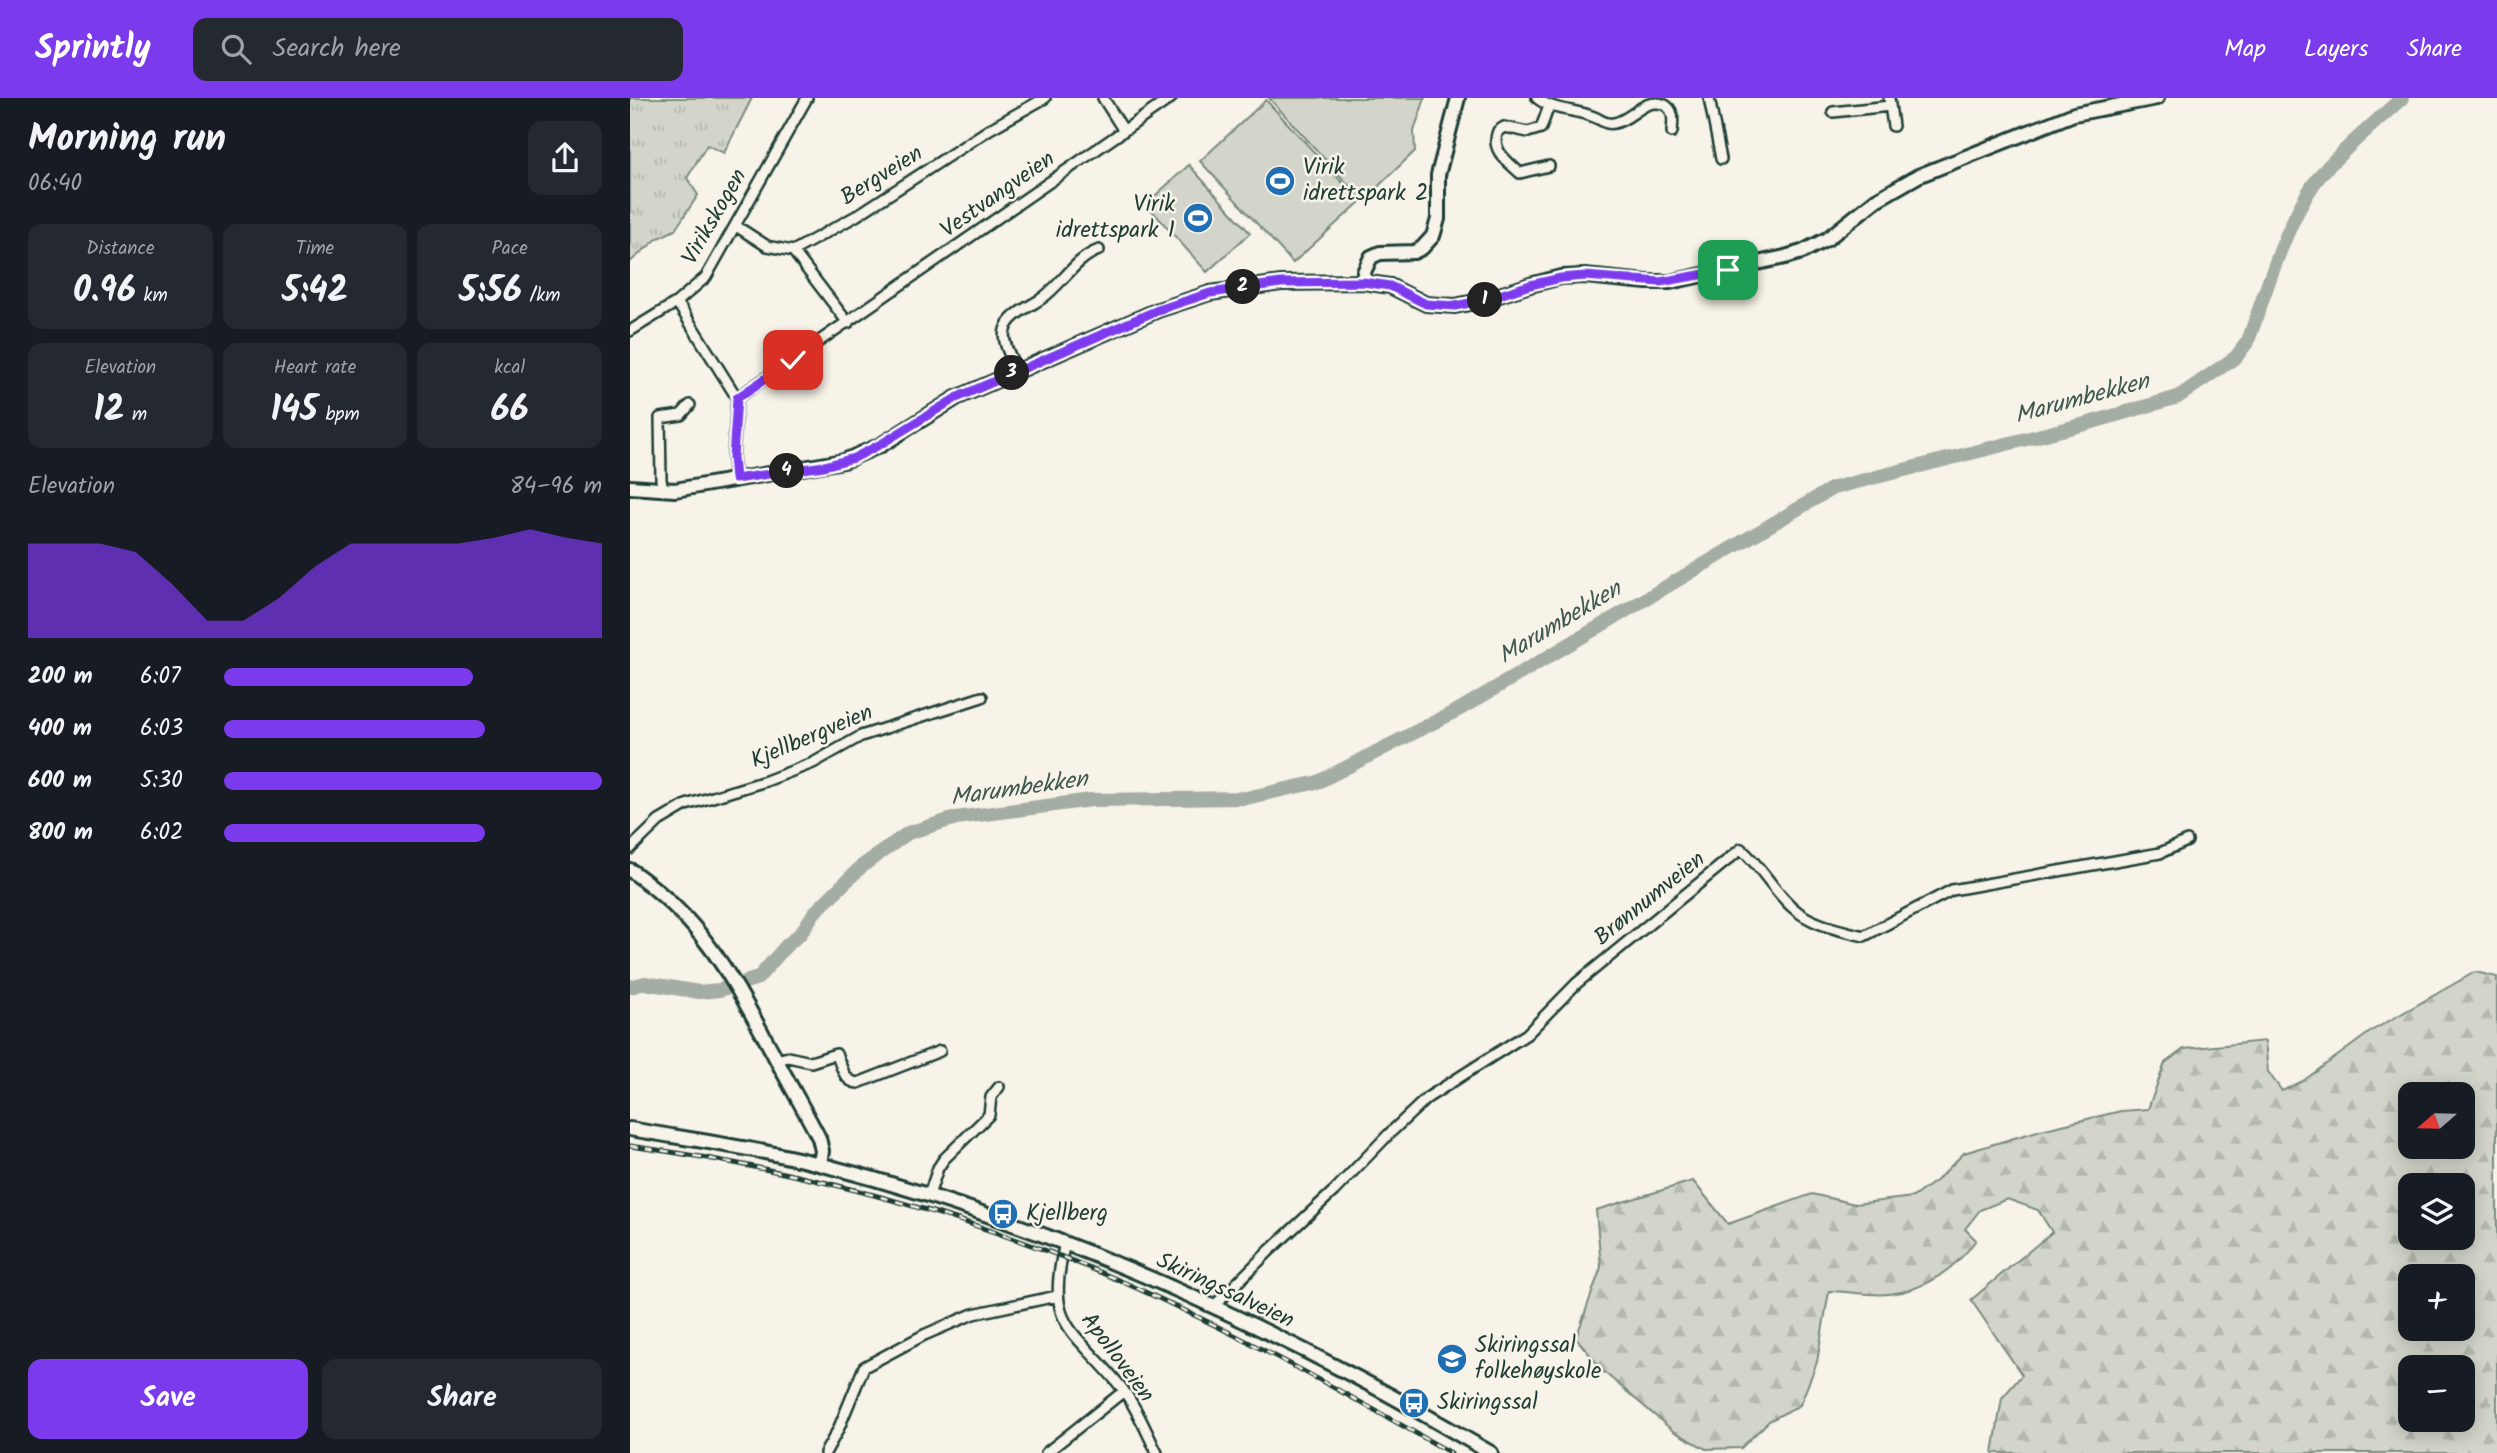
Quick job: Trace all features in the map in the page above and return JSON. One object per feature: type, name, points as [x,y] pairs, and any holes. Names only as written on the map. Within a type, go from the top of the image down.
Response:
[{"type":"main road","points":[[1363,282],[1371,257],[1380,253],[1414,252],[1433,236],[1438,219],[1438,175],[1458,98]]},
{"type":"main road","points":[[630,486],[663,491],[693,488],[824,466],[854,458],[956,398],[1158,310],[1210,293],[1281,283],[1363,282],[1390,286],[1426,304],[1455,306],[1561,278],[1585,276],[1660,282],[1765,262],[1802,252],[1828,239],[1876,200],[1918,176],[2074,114],[2157,98]]},
{"type":"main road","points":[[630,870],[663,895],[694,926],[736,985],[819,1138],[822,1151],[820,1164]]},
{"type":"main road","name":"Skiringssalveien","points":[[630,1129],[820,1164],[929,1195],[1016,1224],[1213,1307],[1348,1373],[1492,1453]]},
{"type":"street","name":"Virikskogen","points":[[630,331],[677,302],[706,277],[807,98]]},
{"type":"street","name":"Bergveien","points":[[793,250],[856,216],[990,129],[1045,98]]},
{"type":"street","points":[[1103,98],[1124,131]]},
{"type":"street","name":"Vestvangveien","points":[[737,398],[1171,98]]},
{"type":"street","points":[[1537,98],[1549,106],[1591,116],[1611,124],[1648,103],[1657,103],[1667,106],[1671,111],[1672,132]]},
{"type":"street","points":[[1709,98],[1721,159]]},
{"type":"street","points":[[1833,112],[1890,102],[1893,126]]},
{"type":"street","points":[[1549,106],[1541,128],[1528,132],[1504,127],[1498,131],[1495,141],[1499,152],[1520,173],[1549,166]]},
{"type":"street","points":[[736,226],[766,246],[793,250],[848,323]]},
{"type":"street","points":[[1017,371],[1004,336],[1007,326],[1021,311],[1048,294],[1085,257],[1098,250]]},
{"type":"street","points":[[677,302],[737,398],[733,457],[735,479]]},
{"type":"street","points":[[663,491],[660,418],[681,415],[690,405]]},
{"type":"street","name":"Kjellbergveien","points":[[630,849],[659,821],[686,805],[766,781],[813,763],[861,736],[982,697]]},
{"type":"street","name":"Brønnumveien","points":[[1213,1307],[1427,1098],[1527,1034],[1577,983],[1741,849],[1755,860],[1792,907],[1827,926],[1864,936],[1952,890],[2160,853],[2188,841]]},
{"type":"street","points":[[776,1060],[788,1057],[811,1062],[836,1054],[846,1077],[852,1083],[858,1083],[940,1052]]},
{"type":"street","points":[[929,1195],[944,1159],[985,1122],[989,1115],[990,1097],[999,1087]]},
{"type":"street","name":"Apolloveien","points":[[1065,1243],[1057,1274],[1060,1311],[1070,1331],[1124,1391],[1157,1453]]},
{"type":"street","points":[[825,1453],[838,1430],[864,1367],[924,1335],[973,1314],[1057,1296]]},
{"type":"street","points":[[1046,1453],[1124,1391]]},
{"type":"green space","points":[[630,98],[752,98],[724,153],[707,145],[687,178],[698,195],[675,230],[658,238],[630,262]]},
{"type":"green space","points":[[1269,98],[1425,98],[1414,131],[1415,151],[1363,201]]},
{"type":"green space","name":"Virik idrettspark 2","points":[[1266,100],[1360,202],[1293,263],[1200,161]]},
{"type":"green space","name":"Virik idrettspark 1","points":[[1189,165],[1250,233],[1207,272],[1146,204]]},
{"type":"green space","points":[[2475,972],[2497,977],[2497,1453],[1993,1453],[2002,1398],[2022,1375],[1971,1300],[2052,1232],[2038,1210],[2007,1199],[1980,1210],[1965,1229],[1976,1240],[1949,1269],[1927,1283],[1889,1294],[1829,1291],[1817,1362],[1800,1405],[1769,1421],[1741,1448],[1706,1449],[1673,1431],[1604,1372],[1576,1338],[1601,1267],[1596,1210],[1693,1181],[1728,1224],[1812,1194],[1855,1204],[1913,1197],[1938,1179],[1964,1153],[2041,1130],[2121,1111],[2148,1109],[2165,1063],[2184,1049],[2265,1041],[2268,1072],[2282,1091],[2303,1081],[2373,1030]]},
{"type":"waterway","name":"Marumbekken","points":[[630,987],[645,983],[699,992],[720,990],[758,978],[801,933],[814,913],[862,866],[908,833],[956,818],[1091,800],[1246,798],[1318,782],[1460,709],[1833,488],[2089,423],[2178,397],[2236,357],[2248,341],[2289,229],[2311,187],[2343,152],[2402,98]]},
{"type":"railway","points":[[630,1146],[756,1167],[819,1181],[943,1215],[1004,1235],[1165,1301],[1330,1385],[1451,1453]]},
{"type":"place","name":"Virik idrettspark 2","points":[[1280,181]]},
{"type":"place","name":"Virik idrettspark 1","points":[[1198,218]]},
{"type":"place","name":"Kjellberg","points":[[1003,1214]]},
{"type":"place","name":"Skiringssal folkehøyskole","points":[[1452,1359]]},
{"type":"place","name":"Skiringssal","points":[[1414,1403]]},
{"type":"route","points":[[793,360],[737,398],[733,457],[735,479],[824,466],[854,458],[956,398],[1158,310],[1210,293],[1281,283],[1363,282],[1390,286],[1426,304],[1455,306],[1474,303],[1550,279],[1585,276],[1660,282],[1728,270]]}]
